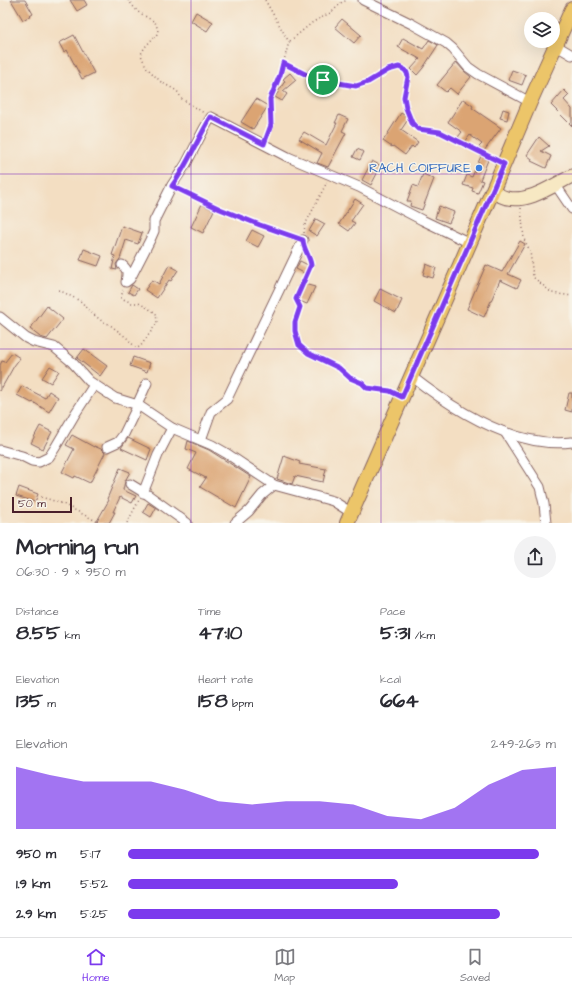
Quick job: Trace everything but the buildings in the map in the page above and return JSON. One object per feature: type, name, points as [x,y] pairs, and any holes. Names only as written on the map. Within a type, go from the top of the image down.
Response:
[{"type":"main road","points":[[560,35],[572,10]]},
{"type":"main road","points":[[350,518],[554,48]]},
{"type":"street","points":[[363,0],[412,24],[446,43],[453,49],[460,59],[478,74],[530,102]]},
{"type":"street","points":[[560,48],[572,55]]},
{"type":"street","points":[[126,282],[130,279],[150,240],[154,231],[154,221],[172,186],[186,164],[211,117],[288,157],[359,187],[470,243]]},
{"type":"street","points":[[492,192],[507,198],[520,199],[536,195],[572,176]]},
{"type":"street","points":[[555,184],[572,209]]},
{"type":"street","points":[[201,440],[211,412],[227,398],[303,240]]},
{"type":"street","points":[[122,265],[128,274],[126,282]]},
{"type":"street","points":[[0,317],[26,338],[34,342],[54,346],[72,362],[81,374],[94,385],[115,398],[137,405],[172,428],[226,452],[274,485],[333,501],[350,518]]},
{"type":"street","points":[[411,376],[433,393],[458,408],[505,432],[545,443],[572,442]]},
{"type":"street","points":[[106,447],[118,442],[124,434],[147,383]]},
{"type":"street","points":[[0,450],[39,462],[49,457],[94,385]]},
{"type":"street","points":[[143,493],[158,455],[172,428]]},
{"type":"street","points":[[505,432],[540,487],[546,523]]},
{"type":"street","points":[[130,484],[187,523]]},
{"type":"street","points":[[235,523],[249,511],[262,495],[274,485]]},
{"type":"path","points":[[128,0],[138,12],[155,22],[158,30],[157,34],[145,46],[141,54],[147,68],[161,82],[176,91],[182,99],[211,117]]},
{"type":"path","points":[[265,0],[289,42]]},
{"type":"path","points":[[264,144],[271,125],[270,99],[280,75],[289,42],[313,22],[332,12],[342,2],[348,0]]},
{"type":"path","points":[[283,63],[315,79],[356,86],[368,82],[388,70],[399,67],[407,73],[408,77],[404,97],[406,108],[412,123],[418,129],[440,132],[504,164]]},
{"type":"path","points":[[330,175],[306,225],[303,240],[303,245],[311,265],[296,299],[300,307],[295,322],[295,331],[299,345],[308,353],[339,368],[350,378],[362,383],[367,388],[390,391],[402,397]]},
{"type":"path","points":[[172,186],[220,209],[303,240]]},
{"type":"path","points":[[520,199],[524,239],[530,251],[533,277],[552,293],[572,296]]},
{"type":"path","points":[[59,290],[82,302],[87,309],[127,338],[136,348],[140,347],[157,323],[156,313],[139,303],[132,303],[121,298],[126,282]]},
{"type":"path","points":[[127,523],[143,493]]},
{"type":"path","points":[[41,497],[61,503],[100,523]]},
{"type":"place","name":"RACH COIFFURE","points":[[479,168]]},
{"type":"route","points":[[283,63],[303,74],[315,79],[323,80],[356,86],[368,82],[374,77],[388,70],[399,67],[407,73],[408,77],[404,97],[406,108],[412,123],[418,129],[440,132],[504,164],[402,397],[390,391],[367,388],[362,383],[350,378],[339,368],[308,353],[299,345],[295,331],[295,322],[300,307],[296,302],[296,299],[311,265],[303,245],[303,240],[220,209],[172,186],[186,164],[211,117],[264,144],[271,125],[270,99],[280,75],[283,63]]}]
